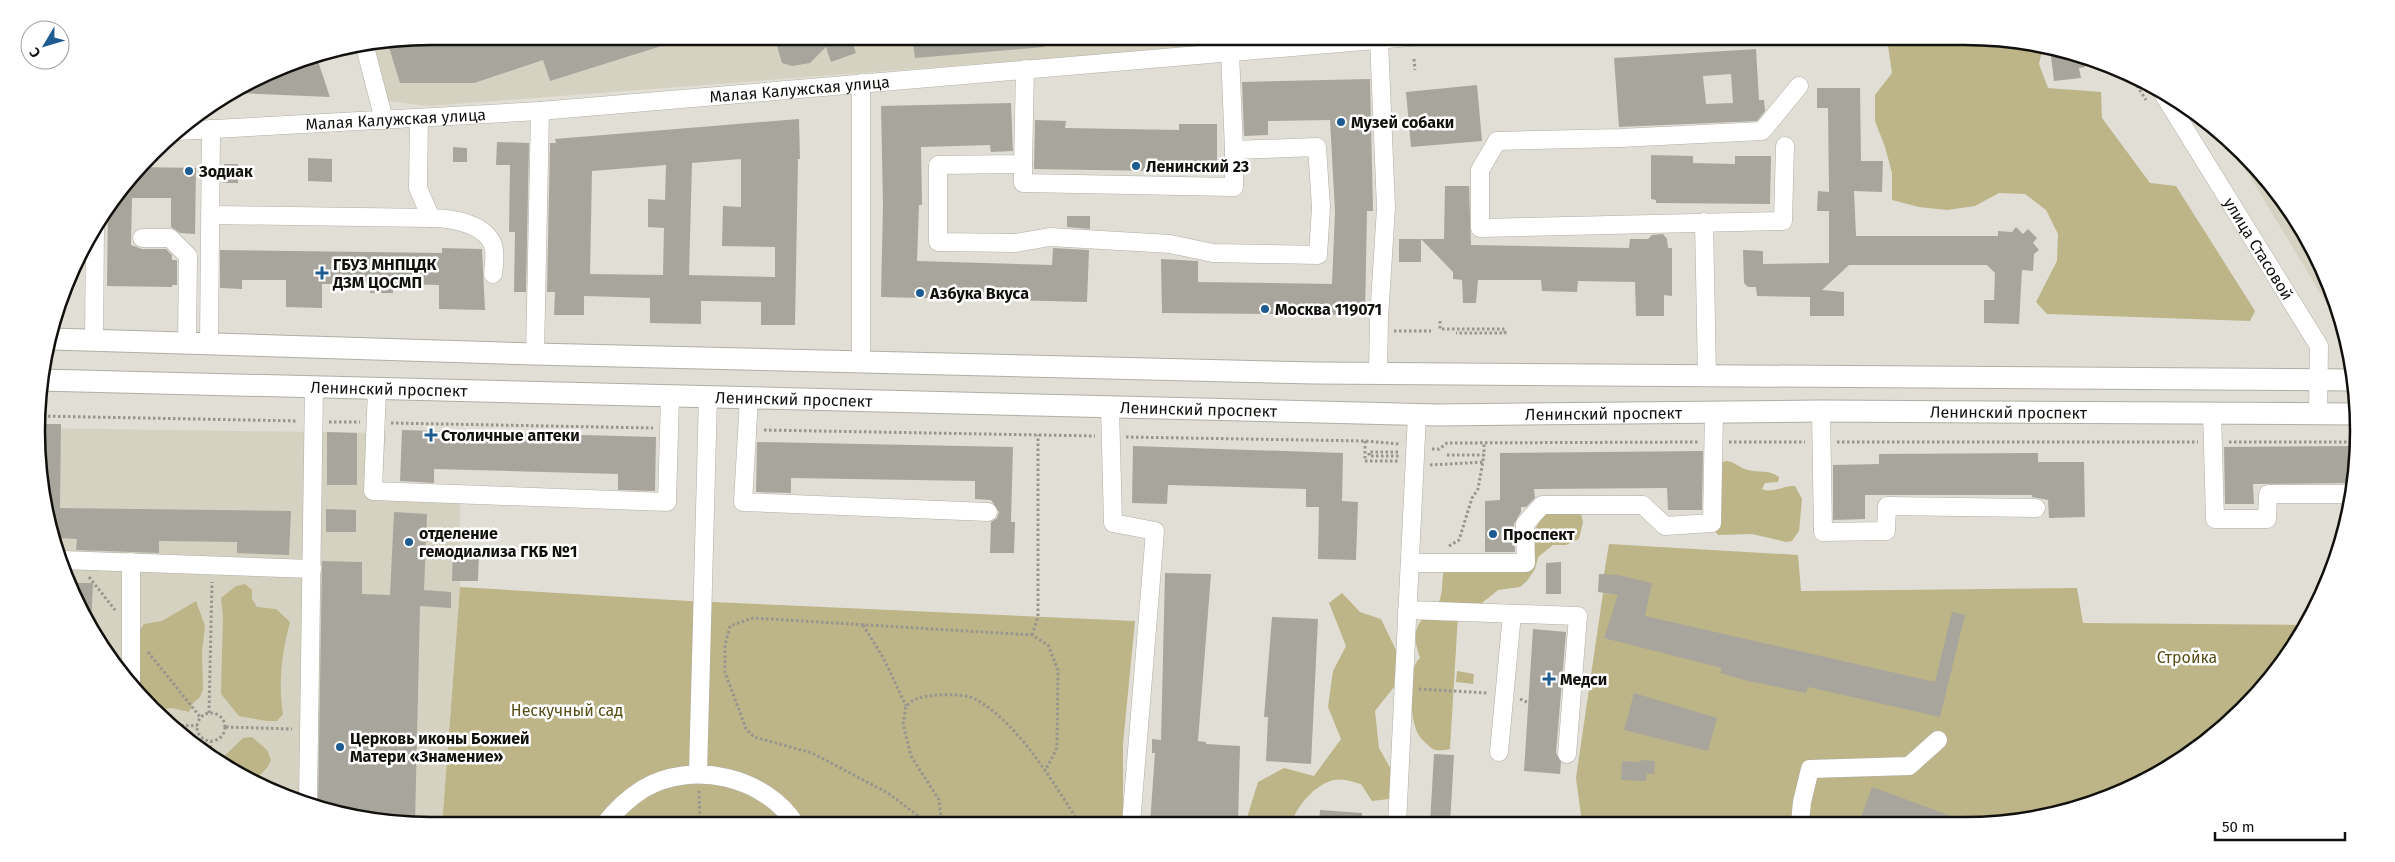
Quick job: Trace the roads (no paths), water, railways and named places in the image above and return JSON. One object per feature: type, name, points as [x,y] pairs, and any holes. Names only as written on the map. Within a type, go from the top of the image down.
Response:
[{"type":"main road","name":"Ленинский проспект","points":[[56,339],[535,354],[1378,374],[2347,380]]},
{"type":"main road","name":"Ленинский проспект","points":[[48,380],[1417,415],[1821,411],[2349,414]]},
{"type":"street","name":"Малая Калужская улица","points":[[189,130],[540,110],[1317,45]]},
{"type":"street","points":[[1378,374],[1379,318],[1386,208],[1379,45]]},
{"type":"street","points":[[366,50],[384,120]]},
{"type":"street","points":[[1025,69],[1023,183],[1234,187],[1230,52]]},
{"type":"street","points":[[861,83],[862,362]]},
{"type":"street","points":[[1785,146],[1783,221],[1480,228],[1480,170],[1497,141],[1620,138],[1762,131],[1799,86]]},
{"type":"street","name":"улица Стасовой","points":[[2170,105],[2320,346],[2318,414]]},
{"type":"street","points":[[535,354],[540,110]]},
{"type":"street","points":[[419,118],[418,188],[431,218]]},
{"type":"street","points":[[209,344],[211,129]]},
{"type":"street","points":[[1023,164],[938,165],[938,242],[1016,243],[1050,237],[1170,244],[1213,253],[1318,255],[1321,207],[1317,147],[1234,150]]},
{"type":"street","points":[[210,215],[450,218],[470,225],[486,235],[494,248],[494,274]]},
{"type":"street","points":[[1704,222],[1707,376]]},
{"type":"street","points":[[142,238],[170,238],[188,256],[187,343]]},
{"type":"street","points":[[94,340],[95,242]]},
{"type":"street","points":[[305,796],[310,730],[314,387]]},
{"type":"street","points":[[377,388],[373,491],[666,502],[670,396]]},
{"type":"street","points":[[698,773],[708,397]]},
{"type":"street","points":[[749,398],[743,502],[988,512]]},
{"type":"street","points":[[1110,407],[1113,522],[1155,530],[1132,817]]},
{"type":"street","points":[[1821,411],[1824,532],[1886,531],[1887,506],[2036,508]]},
{"type":"street","points":[[1410,563],[1526,563],[1525,524],[1542,505],[1642,505],[1665,526],[1712,522],[1714,412]]},
{"type":"street","points":[[2212,412],[2215,519],[2266,519],[2268,494],[2345,494]]},
{"type":"street","points":[[1397,817],[1410,563],[1407,450],[1417,415]]},
{"type":"street","points":[[67,560],[312,569]]},
{"type":"street","points":[[131,674],[132,562]]},
{"type":"street","points":[[1408,610],[1578,616],[1567,754]]},
{"type":"street","points":[[1499,752],[1512,614]]},
{"type":"street","points":[[1801,817],[1810,769],[1909,766],[1938,740]]},
{"type":"street","points":[[610,817],[619,806],[644,789],[672,778],[698,773],[728,778],[753,787],[775,802],[789,817]]},
{"type":"place","name":"Музей собаки","points":[[1341,122]]},
{"type":"place","name":"Ленинский 23","points":[[1136,166]]},
{"type":"place","name":"Зодиак","points":[[189,171]]},
{"type":"place","name":"ГБУЗ МНПЦДК ДЗМ ЦОСМП","points":[[322,273]]},
{"type":"place","name":"Азбука Вкуса","points":[[920,293]]},
{"type":"place","name":"Москва 119071","points":[[1265,309]]},
{"type":"place","name":"Столичные аптеки","points":[[431,435]]},
{"type":"place","name":"Проспект","points":[[1493,534]]},
{"type":"place","name":"отделение гемодиализа ГКБ №1","points":[[409,542]]},
{"type":"place","name":"Медси","points":[[1549,679]]},
{"type":"place","name":"Церковь иконы Божией Матери «Знамение»","points":[[340,747]]},
{"type":"park label","name":"Стройка","points":[[2187,657]]},
{"type":"park label","name":"Нескучный сад","points":[[567,710]]}]
